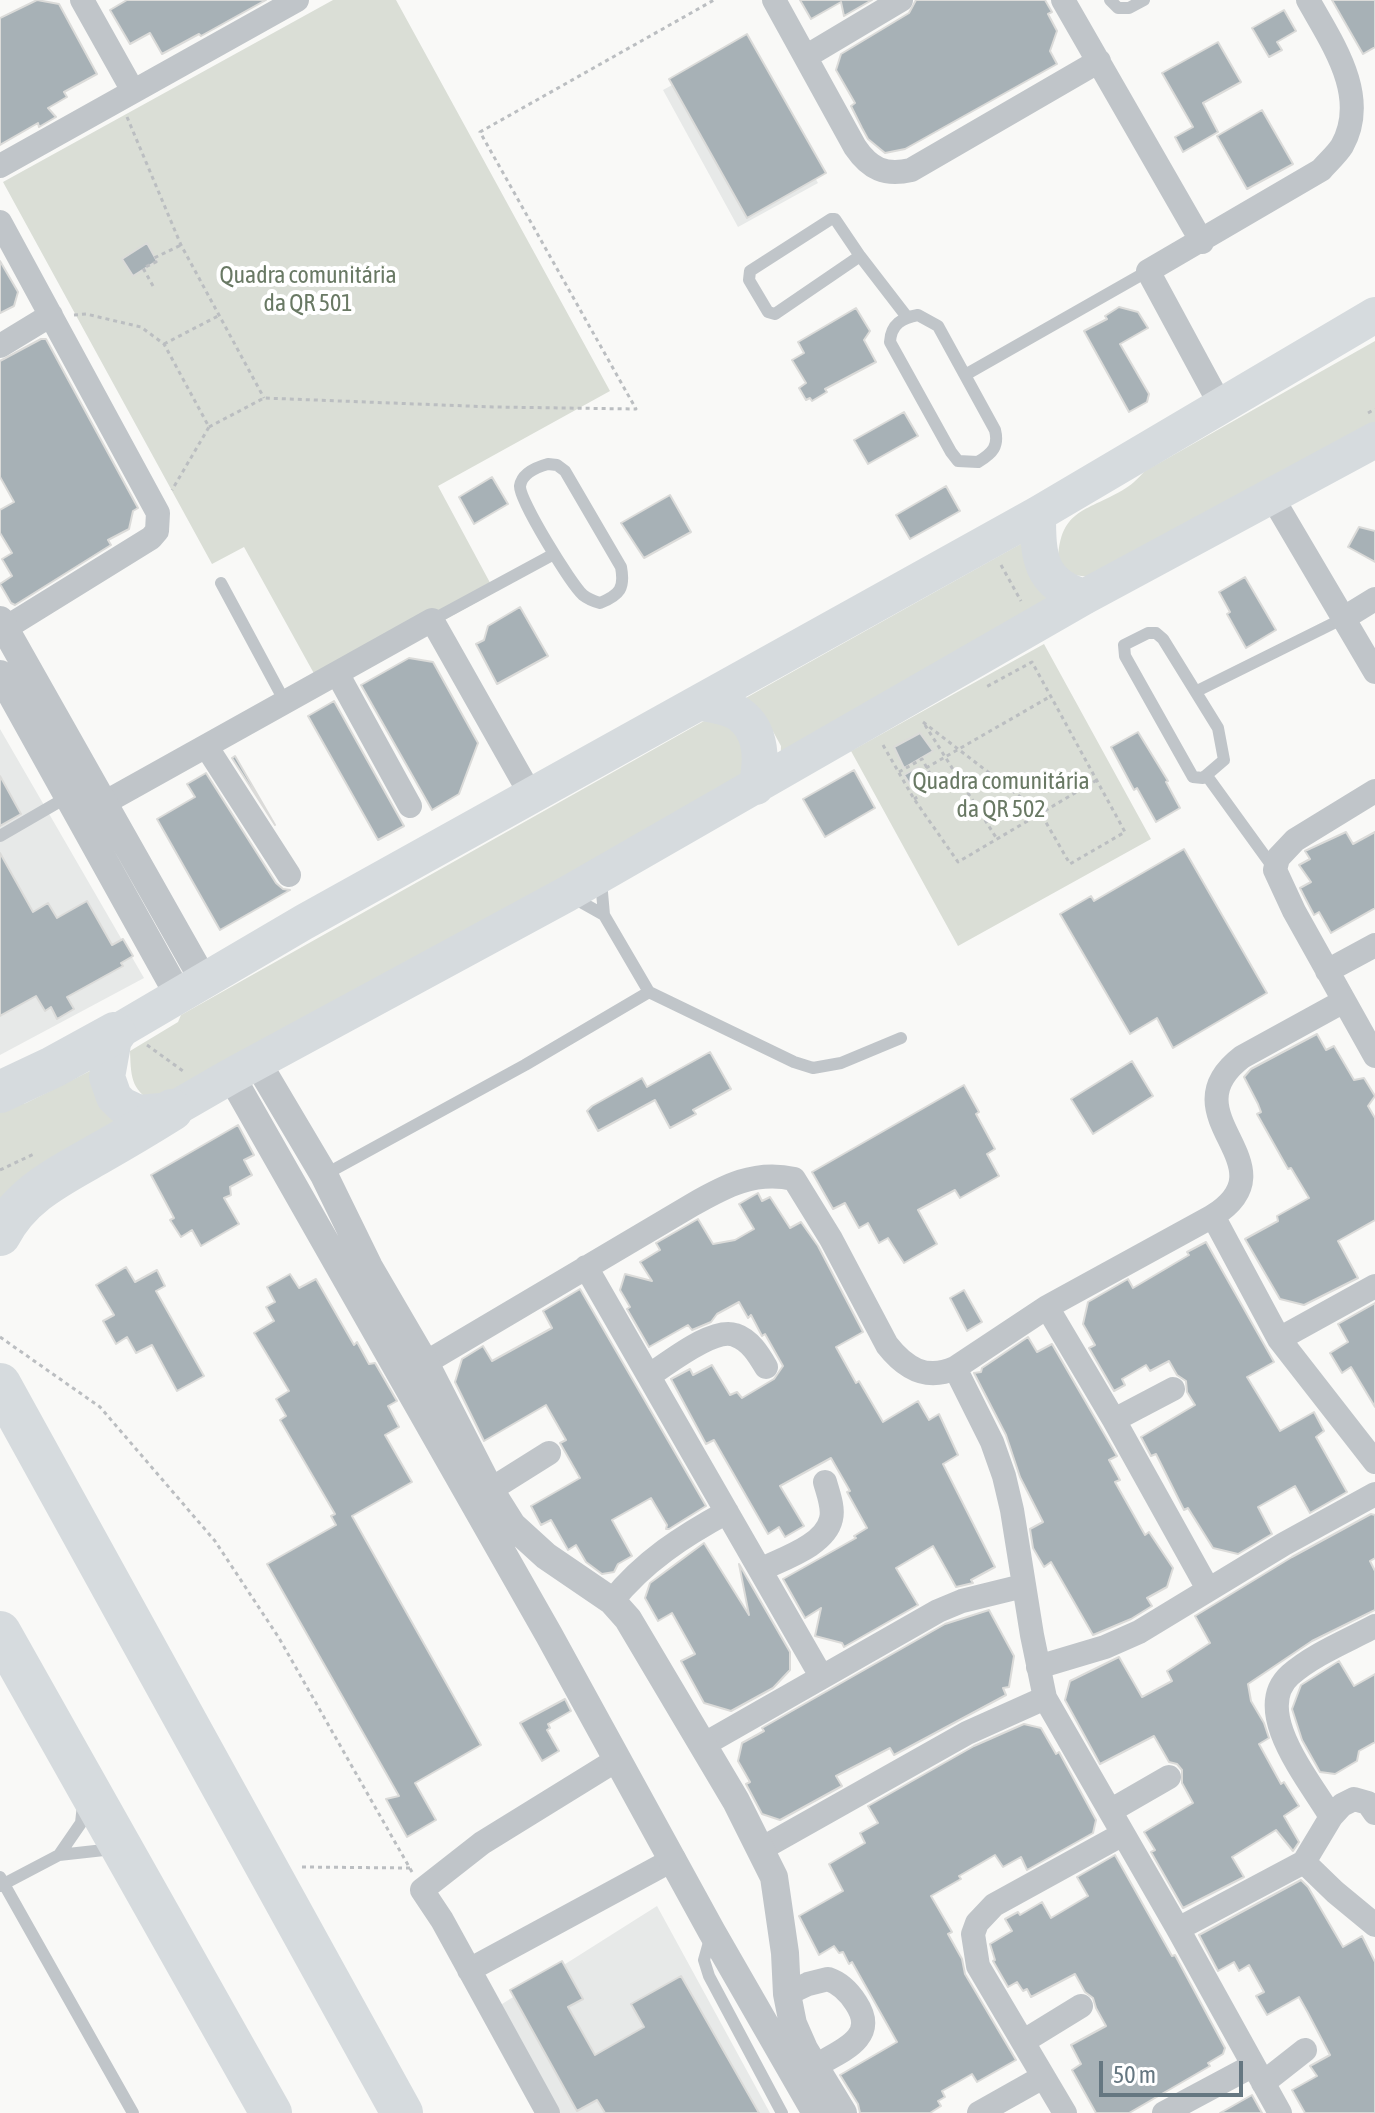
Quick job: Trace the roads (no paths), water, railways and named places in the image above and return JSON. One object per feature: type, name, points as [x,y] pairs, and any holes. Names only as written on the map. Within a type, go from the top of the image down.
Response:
[{"type":"highway","points":[[0,1092],[122,1029]]},
{"type":"highway","points":[[0,1235],[10,1216],[27,1198],[186,1102]]},
{"type":"highway","points":[[0,1356],[4,1391],[402,2113]]},
{"type":"highway","points":[[0,1632],[271,2113]]},
{"type":"main road","points":[[1375,315],[1038,514],[304,922],[122,1029],[107,1077],[114,1097],[122,1105],[149,1115],[186,1102],[567,894],[1084,597],[1293,492],[1375,440]]},
{"type":"main road","points":[[1038,514],[1038,549],[1044,567],[1063,591],[1084,597]]},
{"type":"main road","points":[[701,703],[740,714],[752,729],[761,750],[756,787]]},
{"type":"street","points":[[82,0],[126,95]]},
{"type":"street","points":[[0,166],[297,0]]},
{"type":"street","points":[[774,0],[860,154],[876,169],[889,173],[911,170],[1099,61]]},
{"type":"street","points":[[807,56],[901,0]]},
{"type":"street","points":[[1063,0],[1202,242]]},
{"type":"street","points":[[1221,406],[1148,271],[1321,170],[1341,147],[1351,123],[1351,89],[1342,63],[1308,0]]},
{"type":"street","points":[[0,222],[158,513],[157,531],[151,538],[2,625],[69,796],[192,988]]},
{"type":"street","points":[[0,346],[51,315]]},
{"type":"street","points":[[1293,492],[1344,618],[1375,672]]},
{"type":"street","points":[[1344,618],[1375,599]]},
{"type":"street","points":[[104,803],[432,620],[532,797]]},
{"type":"street","points":[[337,673],[410,806]]},
{"type":"street","points":[[0,674],[36,709],[104,803],[192,988]]},
{"type":"street","points":[[206,746],[289,875]]},
{"type":"street","points":[[1375,791],[1295,840],[1278,858],[1275,870],[1294,911],[1375,1056]]},
{"type":"street","points":[[1327,971],[1375,945]]},
{"type":"street","points":[[425,1363],[726,1185],[753,1177],[776,1175],[794,1179],[897,1359],[920,1372],[955,1368],[1047,1307],[1213,1216],[1232,1201],[1241,1169],[1233,1141],[1225,1131],[1217,1108],[1215,1092],[1218,1081],[1226,1069],[1242,1057],[1344,1001]]},
{"type":"street","points":[[244,1069],[324,1175],[369,1267],[425,1363],[490,1490],[512,1525],[546,1556],[612,1601],[644,1644],[703,1745],[774,1877],[793,2024],[843,2113]]},
{"type":"street","points":[[244,1069],[712,1932],[816,2113]]},
{"type":"street","points":[[1213,1216],[1279,1339],[1373,1456]]},
{"type":"street","points":[[586,1267],[821,1676]]},
{"type":"street","points":[[1279,1339],[1375,1286]]},
{"type":"street","points":[[1047,1307],[1208,1589]]},
{"type":"street","points":[[650,1375],[705,1340],[724,1334],[736,1335],[746,1341],[766,1367]]},
{"type":"street","points":[[955,1368],[992,1442],[1004,1476],[1045,1698],[1280,2113]]},
{"type":"street","points":[[1114,1420],[1173,1389]]},
{"type":"street","points":[[490,1490],[549,1453]]},
{"type":"street","points":[[760,1570],[809,1545],[826,1531],[832,1511],[825,1482]]},
{"type":"street","points":[[1038,1667],[1139,1632],[1375,1494]]},
{"type":"street","points":[[612,1601],[626,1583],[666,1548],[727,1512]]},
{"type":"street","points":[[703,1745],[938,1611],[962,1601],[1023,1586]]},
{"type":"street","points":[[1331,1817],[1281,1732],[1277,1719],[1277,1693],[1289,1676],[1305,1665],[1375,1626]]},
{"type":"street","points":[[761,1849],[967,1733],[1045,1698]]},
{"type":"street","points":[[548,2113],[442,1920],[416,1879],[482,1843],[618,1759]]},
{"type":"street","points":[[1110,1811],[1169,1777]]},
{"type":"street","points":[[1178,1929],[1304,1862],[1331,1817],[1342,1805],[1354,1799],[1368,1803],[1375,1813]]},
{"type":"street","points":[[1065,2113],[978,1966],[973,1943],[977,1923],[994,1905],[1123,1834]]},
{"type":"street","points":[[469,1970],[674,1859]]},
{"type":"street","points":[[1304,1862],[1375,1925]]},
{"type":"street","points":[[787,1994],[828,1979],[844,1988],[862,2013],[864,2023],[859,2037],[815,2066]]},
{"type":"street","points":[[1024,2041],[1081,2006]]},
{"type":"street","points":[[1164,2113],[1258,2075],[1305,2050]]},
{"type":"street","points":[[979,2113],[1043,2077]]},
{"type":"lane","points":[[1110,0],[1118,8],[1129,8],[1144,0]]},
{"type":"lane","points":[[860,256],[775,314],[768,312],[749,280],[750,271],[835,219],[907,317]]},
{"type":"lane","points":[[965,375],[1148,271]]},
{"type":"lane","points":[[918,315],[938,326],[995,430],[998,441],[988,456],[978,462],[958,461],[951,452],[890,342],[891,331],[907,317],[918,315]]},
{"type":"lane","points":[[548,464],[557,465],[565,471],[605,539],[621,567],[624,581],[620,590],[600,603],[591,601],[581,594],[554,554],[522,498],[520,486],[524,476],[548,464]]},
{"type":"lane","points":[[432,620],[554,554]]},
{"type":"lane","points":[[221,583],[285,702]]},
{"type":"lane","points":[[1197,691],[1344,618]]},
{"type":"lane","points":[[1148,633],[1156,633],[1197,691],[1218,728],[1224,751],[1224,760],[1207,776],[1193,777],[1125,656],[1124,645],[1148,633]]},
{"type":"lane","points":[[1207,776],[1275,870]]},
{"type":"lane","points":[[0,836],[69,796]]},
{"type":"lane","points":[[601,874],[604,915],[649,992],[794,1062],[813,1068],[841,1063],[901,1038]]},
{"type":"lane","points":[[567,894],[604,915]]},
{"type":"lane","points":[[324,1175],[525,1065],[649,992]]},
{"type":"lane","points":[[59,1855],[81,1823],[85,1782]]},
{"type":"lane","points":[[121,1848],[59,1855],[1,1883],[133,2113]]},
{"type":"lane","points":[[712,1932],[704,1960],[709,1976],[782,2113]]},
{"type":"park label","name":"Quadra comunitária da QR 501","points":[[308,289]]},
{"type":"park label","name":"Quadra comunitária da QR 502","points":[[1001,795]]}]
